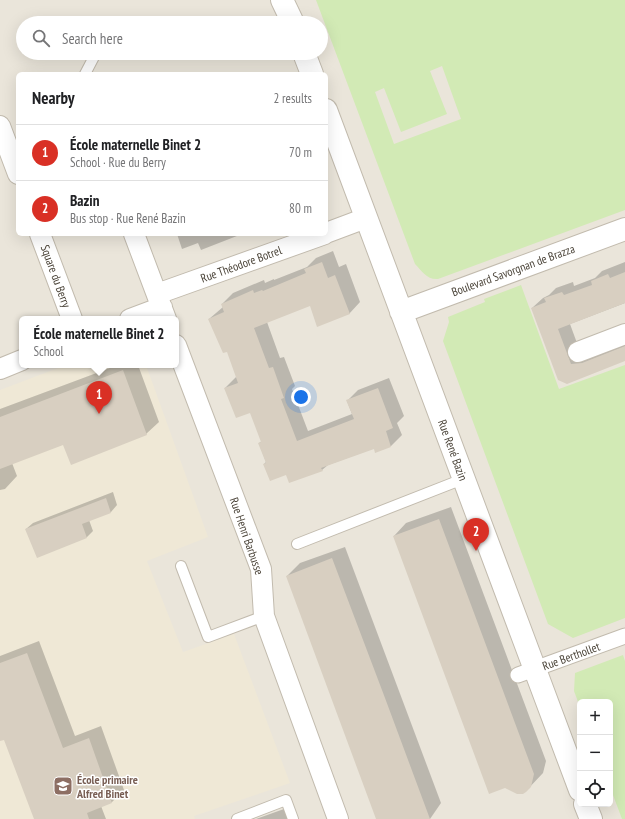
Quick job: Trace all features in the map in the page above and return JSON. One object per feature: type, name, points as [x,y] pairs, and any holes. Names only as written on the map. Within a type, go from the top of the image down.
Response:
[{"type":"street","points":[[282,0],[290,16]]},
{"type":"street","points":[[307,60],[311,72]]},
{"type":"street","name":"Rue René Bazin","points":[[328,115],[463,479],[526,672],[577,783]]},
{"type":"street","points":[[0,126],[16,169]]},
{"type":"street","name":"Rue Théodore Botrel","points":[[328,233],[366,218]]},
{"type":"street","name":"Boulevard Savorgnan de Brazza","points":[[401,312],[625,229]]},
{"type":"street","name":"Square du Berry","points":[[41,236],[71,316]]},
{"type":"street","points":[[135,236],[162,307]]},
{"type":"street","name":"Rue Théodore Botrel","points":[[138,316],[162,307],[321,236]]},
{"type":"street","points":[[578,352],[625,334]]},
{"type":"street","name":"Rue Henri Barbusse","points":[[179,353],[261,570],[264,616],[338,819]]},
{"type":"street","points":[[0,369],[19,361]]},
{"type":"street","name":"Rue Berthollet","points":[[526,672],[625,636]]},
{"type":"street","points":[[586,807],[591,819]]},
{"type":"lane","points":[[86,72],[92,60]]},
{"type":"lane","points":[[297,544],[463,479]]},
{"type":"lane","points":[[181,566],[208,637],[264,616]]},
{"type":"lane","points":[[237,819],[286,800],[293,819]]},
{"type":"shaded area","points":[[0,0],[625,0],[625,819],[0,819]]},
{"type":"shaded area","points":[[58,368],[147,368],[208,537],[147,561],[183,652],[234,634],[290,783],[194,816],[195,819],[0,819],[0,390]]},
{"type":"green space","points":[[316,0],[625,0],[625,210],[438,279],[428,277],[415,264],[328,32],[328,16],[322,16]],"holes":[[[442,66],[461,119],[394,144],[375,92],[384,88],[401,132],[447,114],[430,71]]]},
{"type":"green space","points":[[521,285],[559,389],[625,365],[625,618],[573,638],[548,624],[443,341],[449,322],[448,317],[485,302],[484,299]]},
{"type":"green space","points":[[623,655],[625,661],[625,819],[622,819],[613,795],[613,699],[577,699],[574,691],[575,673]]},
{"type":"building","points":[[322,262],[328,278],[335,275],[350,314],[317,327],[310,306],[254,328],[269,368],[273,367],[284,398],[281,399],[297,441],[354,419],[346,400],[378,388],[393,428],[386,431],[391,447],[375,453],[374,449],[321,468],[323,471],[289,483],[286,475],[270,481],[263,464],[266,463],[258,443],[261,442],[250,413],[236,418],[224,388],[238,383],[227,352],[223,353],[208,319],[224,312],[221,304],[253,290],[254,293],[263,291],[306,273],[304,269]]},
{"type":"building","points":[[625,272],[625,303],[558,329],[571,364],[582,363],[625,346],[625,361],[567,384],[558,380],[531,308],[546,302],[544,298],[562,292],[564,295],[592,285],[591,281],[608,274],[610,278]]},
{"type":"building","points":[[123,370],[147,435],[71,465],[63,445],[0,469],[0,417]]},
{"type":"building","points":[[106,498],[111,513],[82,524],[87,538],[37,558],[25,529]]},
{"type":"building","points":[[439,519],[534,774],[531,787],[523,794],[517,794],[505,788],[489,794],[393,536]]},
{"type":"building","points":[[332,558],[430,819],[376,819],[286,576]]},
{"type":"building","points":[[27,653],[63,748],[89,738],[112,803],[87,813],[89,819],[34,819],[4,740],[0,741],[0,663]]},
{"type":"place","name":"École maternelle Binet 2","points":[[99,414]]},
{"type":"place","name":"Bazin","points":[[476,551]]},
{"type":"place","name":"École primaire Alfred Binet","points":[[63,786]]}]
